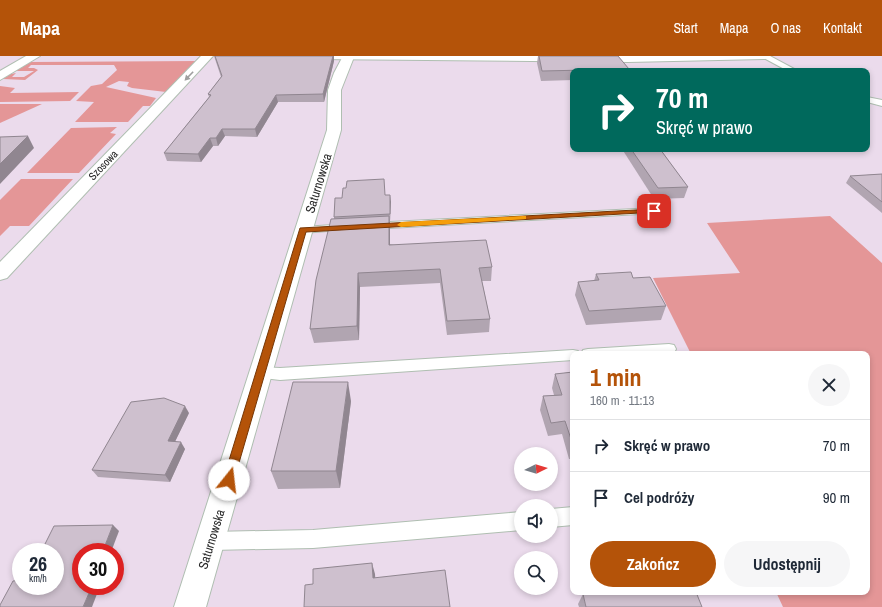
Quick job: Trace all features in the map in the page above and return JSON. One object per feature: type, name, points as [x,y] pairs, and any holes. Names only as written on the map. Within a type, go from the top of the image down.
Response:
[{"type":"street","points":[[0,76],[34,56]]},
{"type":"street","name":"Szosowa","points":[[0,274],[207,56]]},
{"type":"street","points":[[314,56],[487,59],[765,56]]},
{"type":"street","name":"Saturnowska","points":[[190,607],[334,130],[336,115],[334,101],[340,73],[348,57]]},
{"type":"lane","points":[[765,56],[788,68]]},
{"type":"lane","points":[[870,100],[882,103]]},
{"type":"lane","points":[[303,230],[654,211]]},
{"type":"lane","points":[[637,351],[669,349]]},
{"type":"lane","points":[[260,373],[280,374],[570,355]]},
{"type":"lane","points":[[558,517],[570,516]]},
{"type":"lane","points":[[211,541],[313,539],[514,521]]},
{"type":"shaded area","points":[[199,61],[166,92],[132,88],[127,86],[129,82],[119,81],[106,87],[156,98],[150,106],[143,106],[128,122],[75,122],[94,102],[76,101],[91,86],[102,84],[117,70],[114,65],[31,65],[28,68],[38,70],[25,80],[3,79],[16,73],[12,77],[24,77],[34,71],[16,71],[31,62]]},
{"type":"shaded area","points":[[0,86],[15,88],[10,93],[79,92],[70,101],[0,102]]},
{"type":"shaded area","points":[[0,104],[42,104],[0,123]]},
{"type":"shaded area","points":[[117,127],[110,133],[116,134],[79,173],[27,173],[71,128]]},
{"type":"shaded area","points":[[21,179],[73,179],[29,226],[10,226],[0,236],[0,200]]},
{"type":"shaded area","points":[[830,216],[882,263],[882,607],[783,607],[777,595],[870,595],[870,351],[690,351],[653,278],[740,273],[707,223]]},
{"type":"building","points":[[215,56],[333,56],[323,94],[276,95],[255,129],[222,129],[216,138],[210,138],[198,154],[164,153],[211,95],[208,94],[222,76]]},
{"type":"building","points":[[539,56],[618,56],[628,68],[570,68],[570,70],[542,71]]},
{"type":"building","points":[[28,136],[0,164],[0,137]]},
{"type":"building","points":[[633,152],[662,152],[688,187],[658,188]]},
{"type":"building","points":[[882,174],[882,202],[850,176]]},
{"type":"building","points":[[384,179],[385,195],[390,195],[390,214],[334,217],[335,198],[342,198],[343,188],[346,188],[347,181]]},
{"type":"building","points":[[389,216],[389,245],[486,240],[492,267],[479,268],[490,319],[447,321],[440,269],[358,273],[357,326],[310,329],[316,280],[331,219]]},
{"type":"building","points":[[631,272],[633,278],[650,277],[666,306],[589,311],[578,282],[599,280],[596,274]]},
{"type":"building","points":[[570,372],[570,436],[565,421],[551,423],[543,396],[562,395],[555,374]]},
{"type":"building","points":[[293,382],[348,382],[336,471],[271,471]]},
{"type":"building","points":[[164,398],[185,406],[168,441],[181,442],[165,475],[92,470],[131,402]]},
{"type":"building","points":[[113,525],[106,543],[72,543],[72,595],[88,595],[83,607],[0,607],[12,583],[12,595],[64,595],[64,543],[46,543],[54,526]]},
{"type":"building","points":[[372,563],[373,578],[445,570],[450,607],[304,607],[305,585],[313,584],[313,569]]},
{"type":"building","points":[[583,595],[697,595],[702,607],[586,607]]},
{"type":"slow traffic","points":[[401,225],[523,218]]},
{"type":"route","points":[[229,480],[303,230],[654,211]]}]
